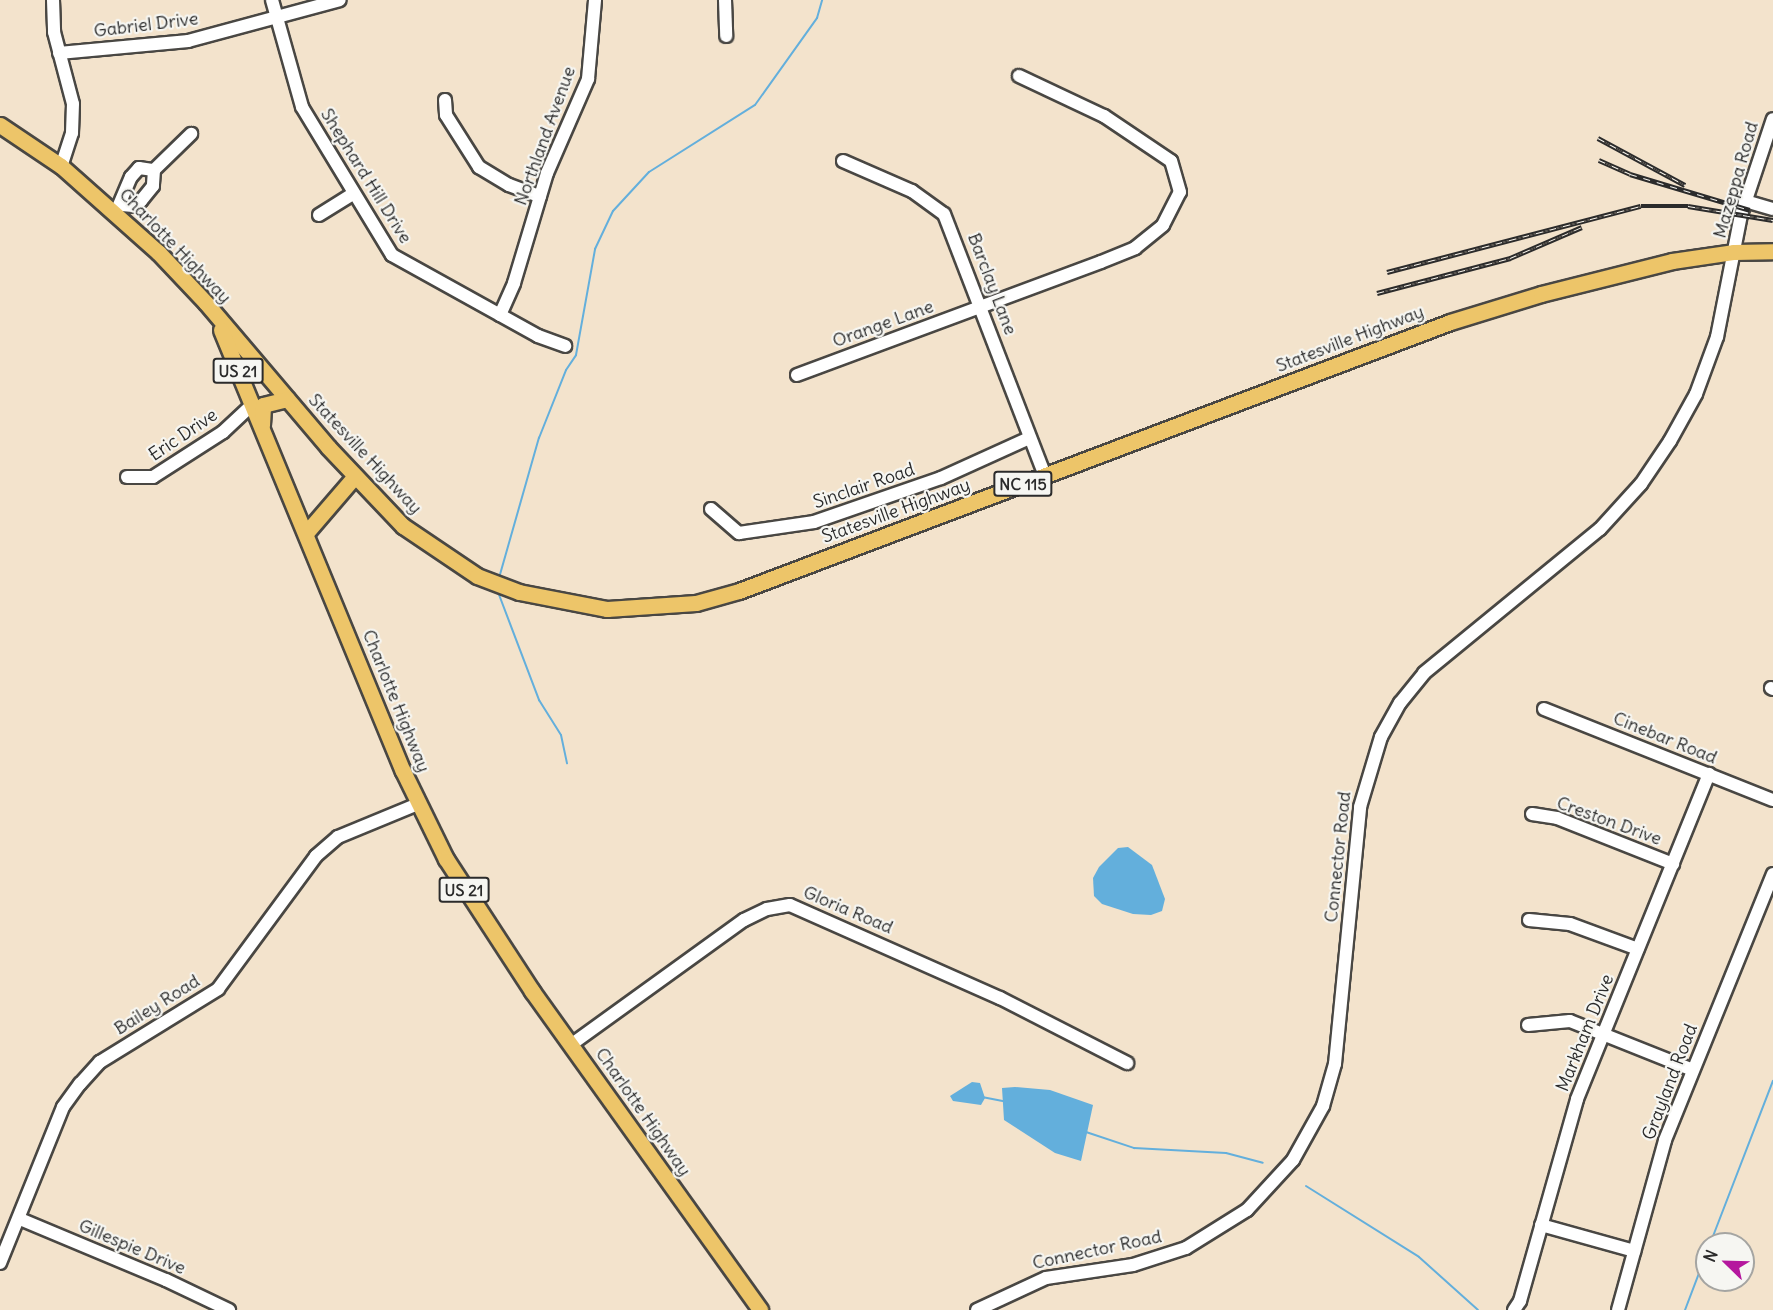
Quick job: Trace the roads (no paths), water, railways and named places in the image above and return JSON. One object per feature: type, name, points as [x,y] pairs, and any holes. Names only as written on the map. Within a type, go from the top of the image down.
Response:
[{"type":"main road","name":"Charlotte Highway","points":[[0,125],[119,208],[219,321],[418,804],[481,916],[760,1310]]},
{"type":"main road","name":"Statesville Highway","points":[[219,321],[355,476],[403,526],[477,576],[551,601],[607,609],[685,604],[739,591],[1450,322],[1608,274],[1734,252],[1773,252]]},
{"type":"main road","points":[[251,401],[254,382],[266,376]]},
{"type":"main road","points":[[260,423],[261,398],[266,376]]},
{"type":"main road","points":[[260,423],[263,405],[287,399]]},
{"type":"main road","points":[[306,533],[355,476]]},
{"type":"street","points":[[54,0],[53,22],[73,117],[72,133],[61,166]]},
{"type":"street","name":"Shephard Hill Drive","points":[[272,0],[302,107],[392,255],[500,315],[565,346]]},
{"type":"street","name":"Gabriel Drive","points":[[59,53],[188,41],[340,0]]},
{"type":"street","name":"Northland Avenue","points":[[500,315],[514,283],[540,196],[588,79],[596,0]]},
{"type":"street","points":[[725,0],[726,36]]},
{"type":"street","name":"Orange Lane","points":[[797,375],[1135,248],[1163,225],[1180,192],[1176,171],[1162,154],[1104,116],[1019,76]]},
{"type":"street","points":[[445,100],[446,115],[479,167],[509,185],[540,196]]},
{"type":"street","name":"Mazeppa Road","points":[[1734,252],[1745,201],[1773,119]]},
{"type":"street","points":[[154,170],[140,168],[122,192],[119,208],[133,206],[141,201],[153,186],[154,170],[191,134]]},
{"type":"street","name":"Barclay Lane","points":[[843,161],[912,191],[944,214],[982,307],[1045,476]]},
{"type":"street","points":[[319,215],[353,194]]},
{"type":"street","points":[[1745,201],[1773,209]]},
{"type":"street","name":"Connector Road","points":[[977,1310],[1046,1278],[1133,1265],[1186,1248],[1247,1210],[1293,1160],[1323,1106],[1335,1064],[1360,807],[1381,737],[1400,703],[1424,673],[1576,551],[1641,484],[1684,417],[1706,369],[1724,309],[1734,252]]},
{"type":"street","name":"Eric Drive","points":[[127,477],[153,477],[223,432],[251,401]]},
{"type":"street","name":"Sinclair Road","points":[[711,509],[739,533],[814,522],[941,478],[1029,438]]},
{"type":"street","name":"Cinebar Road","points":[[1544,709],[1773,800]]},
{"type":"street","name":"Markham Drive","points":[[1514,1310],[1571,1118],[1708,774]]},
{"type":"street","name":"Bailey Road","points":[[0,1263],[20,1219],[63,1107],[100,1062],[218,989],[316,856],[338,837],[418,804]]},
{"type":"street","name":"Creston Drive","points":[[1532,814],[1566,821],[1672,864]]},
{"type":"street","name":"Grayland Road","points":[[1618,1310],[1665,1140],[1772,879]]},
{"type":"street","name":"Gloria Road","points":[[572,1044],[744,920],[767,909],[790,905],[980,989],[1127,1063]]},
{"type":"street","points":[[1529,920],[1570,924],[1638,949]]},
{"type":"street","points":[[1528,1025],[1570,1021],[1693,1070]]},
{"type":"street","name":"Gillespie Drive","points":[[20,1219],[166,1280],[229,1310]]},
{"type":"street","points":[[1541,1225],[1634,1251]]},
{"type":"water","points":[[1128,847],[1152,865],[1165,899],[1162,911],[1151,915],[1133,914],[1102,904],[1094,896],[1093,878],[1099,867],[1118,848]]},
{"type":"water","points":[[972,1082],[980,1083],[985,1098],[981,1105],[953,1101],[950,1096]]},
{"type":"water","points":[[1002,1088],[1050,1090],[1093,1105],[1081,1161],[1055,1153],[1004,1120]]},
{"type":"waterway","points":[[499,578],[539,438],[566,370],[576,355],[595,249],[613,211],[649,172],[755,105],[817,18],[822,0]]},
{"type":"waterway","points":[[498,592],[539,700],[561,735],[567,763]]},
{"type":"waterway","points":[[1715,1232],[1773,1081]]},
{"type":"waterway","points":[[982,1097],[1003,1101]]},
{"type":"waterway","points":[[1086,1132],[1134,1148],[1226,1153],[1263,1163]]},
{"type":"waterway","points":[[1306,1186],[1419,1257],[1478,1310]]},
{"type":"waterway","points":[[1685,1310],[1695,1284]]},
{"type":"railway","points":[[1598,138],[1685,185]]},
{"type":"railway","points":[[1599,160],[1630,174],[1750,210]]},
{"type":"railway","points":[[1387,272],[1641,206],[1688,206],[1773,220]]},
{"type":"railway","points":[[1377,293],[1510,258],[1582,227]]}]
